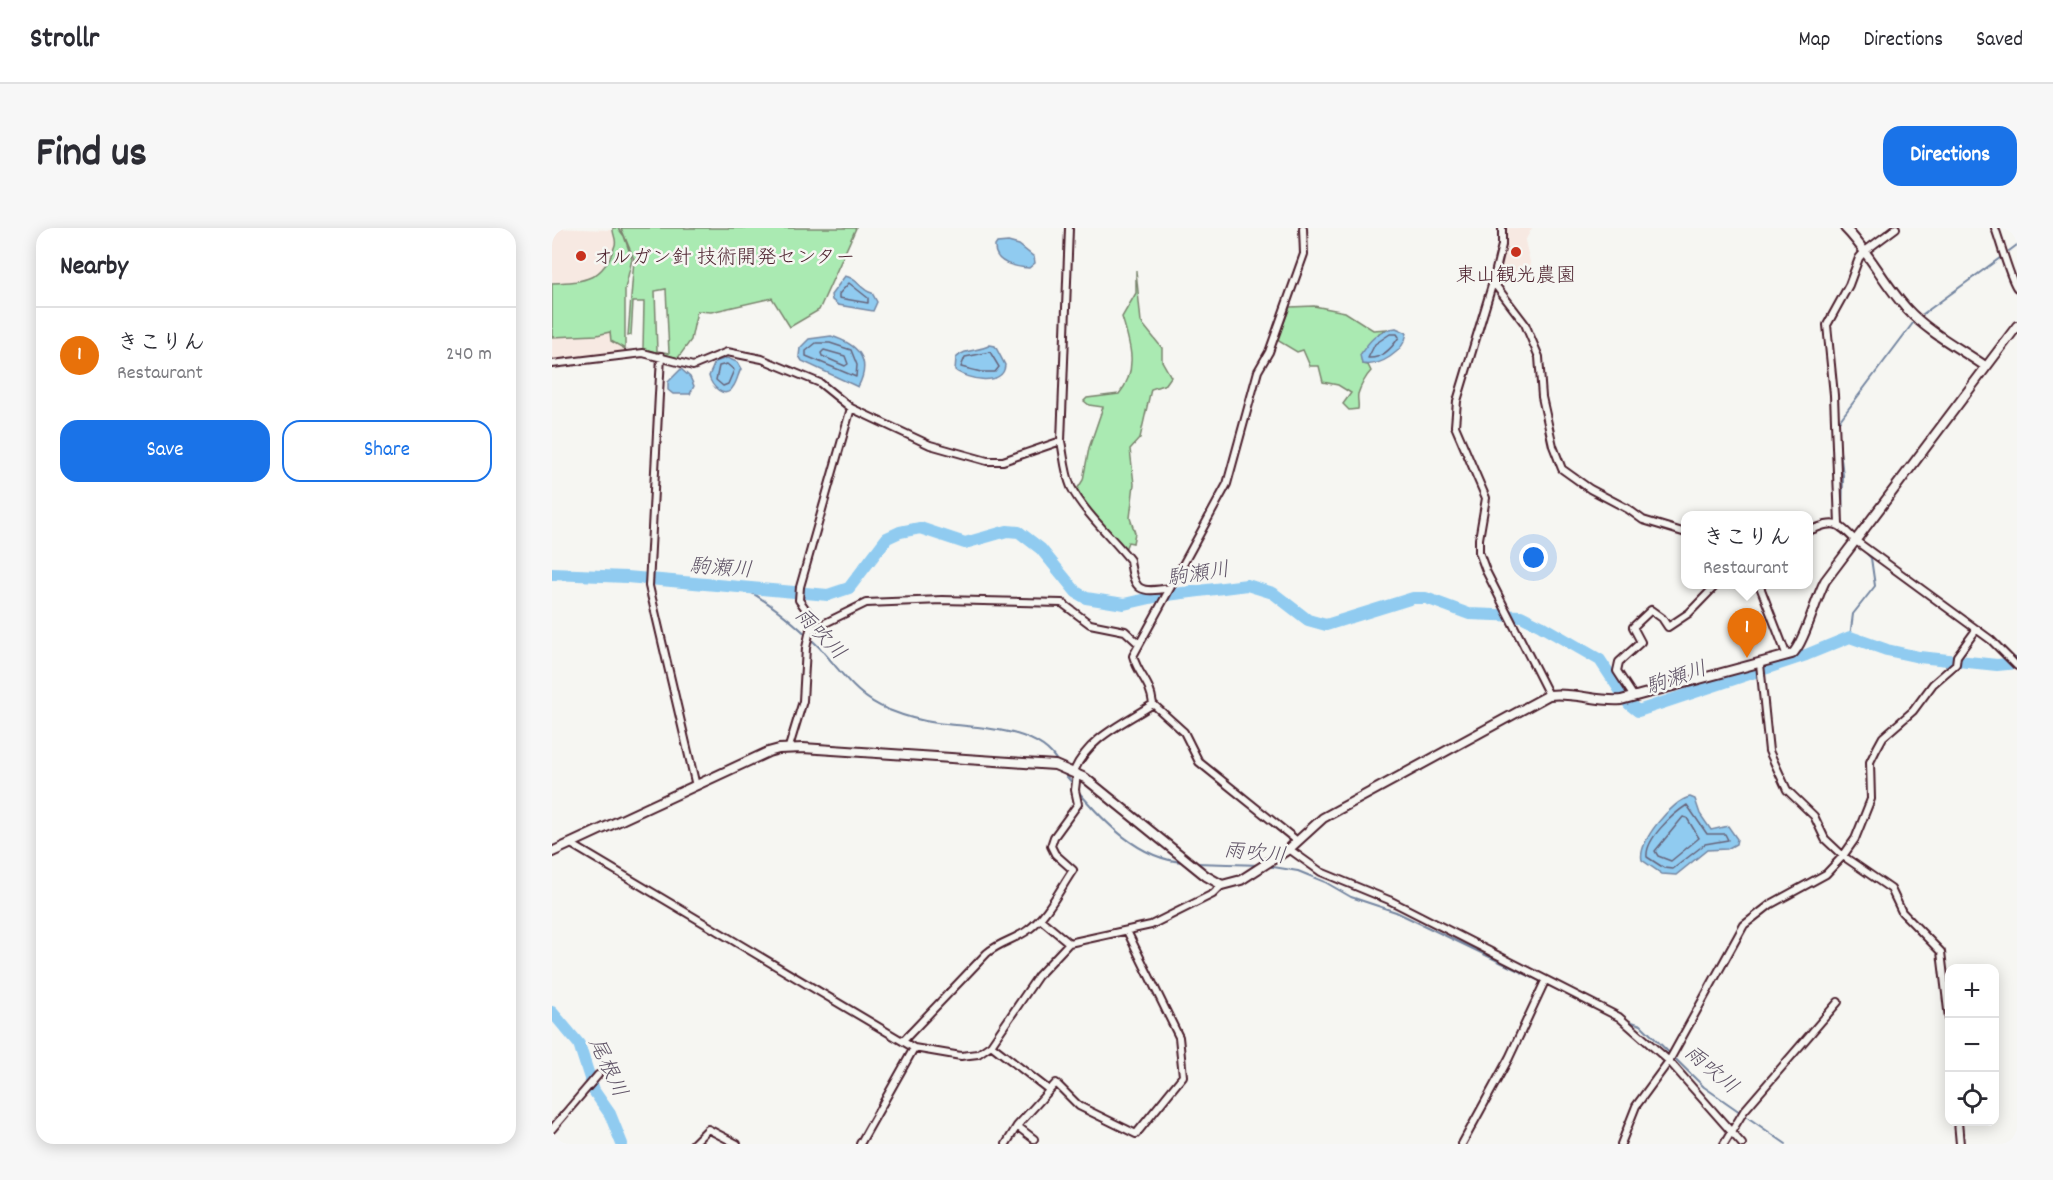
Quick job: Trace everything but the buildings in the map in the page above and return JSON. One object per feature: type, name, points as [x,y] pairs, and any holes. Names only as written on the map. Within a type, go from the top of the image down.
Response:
[{"type":"street","points":[[1069,228],[1061,441],[1071,487],[1119,550],[1131,560],[1132,577],[1137,586],[1146,591],[1169,589]]},
{"type":"street","points":[[1296,840],[1199,762],[1184,732],[1153,704],[1151,688],[1136,666],[1133,656],[1227,484],[1258,371],[1269,352],[1304,254],[1303,228]]},
{"type":"street","points":[[1502,228],[1502,245],[1457,401],[1455,426],[1484,492],[1486,503],[1479,539],[1479,552],[1506,612],[1549,695]]},
{"type":"street","points":[[1845,228],[1865,251],[1905,308],[1919,321],[1985,366]]},
{"type":"street","points":[[1839,524],[1834,395],[1827,325],[1865,251],[1896,228]]},
{"type":"street","points":[[1995,228],[2004,247],[2010,279],[2017,288]]},
{"type":"street","points":[[1493,282],[1525,324],[1539,357],[1542,397],[1553,446],[1562,469],[1582,485],[1628,509],[1643,520],[1681,531]]},
{"type":"street","points":[[552,852],[768,752],[789,747],[1055,765],[1074,773],[1197,869],[1222,885],[1234,884],[1289,849],[1296,840],[1323,818],[1549,695],[1573,694],[1604,702],[1622,700],[1787,656],[1801,644],[1815,599],[1825,581],[2017,326]]},
{"type":"street","points":[[552,364],[643,353],[662,356],[693,366],[723,352],[762,359],[820,383],[851,408],[930,445],[987,461],[1003,461],[1061,441]]},
{"type":"street","points":[[662,356],[649,586],[696,786]]},
{"type":"street","points":[[789,747],[803,701],[809,634],[810,615],[799,600],[800,587],[851,408]]},
{"type":"street","points":[[1813,530],[1833,522],[1839,524],[1856,541],[1976,630],[2017,666]]},
{"type":"street","points":[[1632,697],[1617,671],[1619,662],[1641,642],[1633,627],[1651,610],[1662,618],[1668,627],[1689,613],[1713,589]]},
{"type":"street","points":[[1761,589],[1787,656]]},
{"type":"street","points":[[809,634],[866,603],[942,600],[1062,603],[1090,624],[1125,631],[1138,644]]},
{"type":"street","points":[[1621,1144],[1636,1106],[1669,1061],[1744,925],[1771,904],[1826,874],[1843,856],[1855,839],[1871,799],[1870,762],[1883,737],[1913,711],[1933,684],[1957,660],[1976,630]]},
{"type":"street","points":[[1760,664],[1769,751],[1787,790],[1814,816],[1825,839],[1843,856],[1891,889],[1902,912],[1941,952],[1949,1018]]},
{"type":"street","points":[[904,1040],[987,952],[1002,942],[1027,932],[1040,919],[1073,870],[1055,854],[1051,846],[1054,837],[1078,804],[1074,773],[1082,754],[1096,739],[1153,704]]},
{"type":"street","points":[[571,844],[914,1048],[970,1056],[978,1054],[991,1045],[1038,976],[1069,943],[1151,925],[1213,894],[1222,885]]},
{"type":"street","points":[[1289,849],[1321,872],[1389,900],[1618,1017],[1669,1061],[1742,1144]]},
{"type":"street","points":[[1040,919],[1069,943]]},
{"type":"street","points":[[1006,1144],[1017,1126],[1056,1083],[1079,1106],[1136,1134],[1183,1076],[1179,1037],[1127,931]]},
{"type":"street","points":[[1462,1144],[1509,1058],[1545,981]]},
{"type":"street","points":[[1725,1144],[1744,1111],[1838,1002]]},
{"type":"street","points":[[991,1045],[1049,1090]]},
{"type":"street","points":[[860,1144],[914,1048]]},
{"type":"street","points":[[552,1129],[598,1076]]},
{"type":"street","points":[[1017,1126],[1034,1139]]},
{"type":"street","points":[[1958,1126],[1960,1144]]},
{"type":"street","points":[[693,1144],[708,1129],[737,1144]]},
{"type":"shaded area","name":"オルガン針 技術開発センター","points":[[552,228],[611,230],[617,242],[603,270],[583,282],[552,283]]},
{"type":"shaded area","name":"東山観光農園","points":[[1506,228],[1532,228],[1525,241],[1531,266],[1498,279]]},
{"type":"shaded area","points":[[610,331],[611,341],[625,349],[624,353],[552,361],[552,337],[597,335]]},
{"type":"green space","points":[[613,228],[618,228],[624,236],[632,259],[625,289],[625,349],[611,341],[610,332],[597,335],[552,337],[552,283],[584,280],[599,272],[605,266],[615,245]]},
{"type":"green space","points":[[621,228],[856,228],[819,310],[790,327],[772,298],[711,312],[697,311],[691,340],[678,358],[643,349],[644,302],[633,302],[631,335],[628,336],[634,259]],"holes":[[[666,289],[669,353],[657,351],[655,291]]]},
{"type":"green space","points":[[1136,271],[1141,322],[1162,348],[1162,361],[1171,377],[1166,384],[1151,389],[1140,438],[1130,449],[1134,484],[1130,518],[1135,533],[1133,543],[1128,542],[1124,552],[1076,491],[1083,480],[1089,448],[1103,407],[1089,405],[1084,401],[1087,398],[1119,394],[1129,376],[1130,346],[1122,317],[1136,293]]},
{"type":"green space","points":[[1314,306],[1345,312],[1373,330],[1388,329],[1379,333],[1362,364],[1368,365],[1371,371],[1359,391],[1358,409],[1349,410],[1343,404],[1351,393],[1338,385],[1323,382],[1319,366],[1310,366],[1303,350],[1297,352],[1277,340],[1290,307]]},
{"type":"water","points":[[1008,242],[1019,245],[1034,257],[1035,263],[1029,268],[1018,267],[1002,260],[995,246],[997,243]]},
{"type":"water","points":[[845,276],[872,293],[877,302],[873,311],[838,305],[832,300],[831,295]]},
{"type":"water","points":[[1396,328],[1407,333],[1396,352],[1383,361],[1362,364],[1360,355],[1371,341],[1384,331]]},
{"type":"water","points":[[831,336],[848,343],[860,354],[864,368],[858,387],[802,361],[799,356],[800,348],[809,339]]},
{"type":"water","points":[[990,345],[995,346],[1005,365],[1003,372],[998,376],[992,379],[976,379],[955,370],[956,358],[960,355]]},
{"type":"water","points":[[727,358],[737,362],[741,369],[736,383],[726,393],[715,388],[709,376],[715,362]]},
{"type":"water","points":[[681,369],[690,377],[694,386],[690,394],[673,394],[668,390],[668,382]]},
{"type":"water","points":[[1690,797],[1695,799],[1700,814],[1711,830],[1728,826],[1737,839],[1736,844],[1727,849],[1707,850],[1676,875],[1662,874],[1642,860],[1645,843],[1666,814]]},
{"type":"waterway","points":[[2009,251],[2017,245]]},
{"type":"waterway","points":[[1923,314],[2004,255]]},
{"type":"waterway","points":[[1837,424],[1913,323]]},
{"type":"waterway","points":[[1838,435],[1843,475],[1842,523]]},
{"type":"waterway","name":"駒瀬川","points":[[552,574],[627,577],[828,595],[849,588],[887,538],[900,532],[920,528],[965,543],[1007,531],[1019,532],[1041,549],[1076,592],[1086,598],[1124,604],[1159,596],[1247,585],[1273,593],[1308,620],[1326,625],[1413,598],[1426,598],[1469,614],[1521,616],[1600,660],[1629,704],[1638,711],[1806,655],[1850,637],[1887,650],[1919,657],[1997,665],[2017,663]]},
{"type":"waterway","points":[[1850,637],[1853,614],[1875,586],[1871,558],[1861,548]]},
{"type":"waterway","name":"雨吹川","points":[[743,588],[764,600],[792,622],[819,647],[859,691],[878,705],[925,721],[986,728],[1021,735],[1049,751],[1058,763]]},
{"type":"waterway","name":"雨吹川","points":[[1062,771],[1074,785]]},
{"type":"waterway","name":"雨吹川","points":[[1077,790],[1111,826],[1137,846],[1152,854],[1183,862]]},
{"type":"waterway","name":"雨吹川","points":[[1195,863],[1261,865]]},
{"type":"waterway","name":"雨吹川","points":[[1267,866],[1298,871],[1325,882],[1351,897],[1396,912],[1612,1016]]},
{"type":"waterway","name":"尾根川","points":[[552,1012],[579,1044],[594,1091],[610,1114],[622,1144]]},
{"type":"waterway","name":"雨吹川","points":[[1626,1020],[1641,1025],[1704,1087],[1786,1144]]},
{"type":"place","name":"東山観光農園","points":[[1516,252]]},
{"type":"place","name":"オルガン針 技術開発センター","points":[[581,256]]},
{"type":"place","name":"きこりん","points":[[1747,658]]}]
